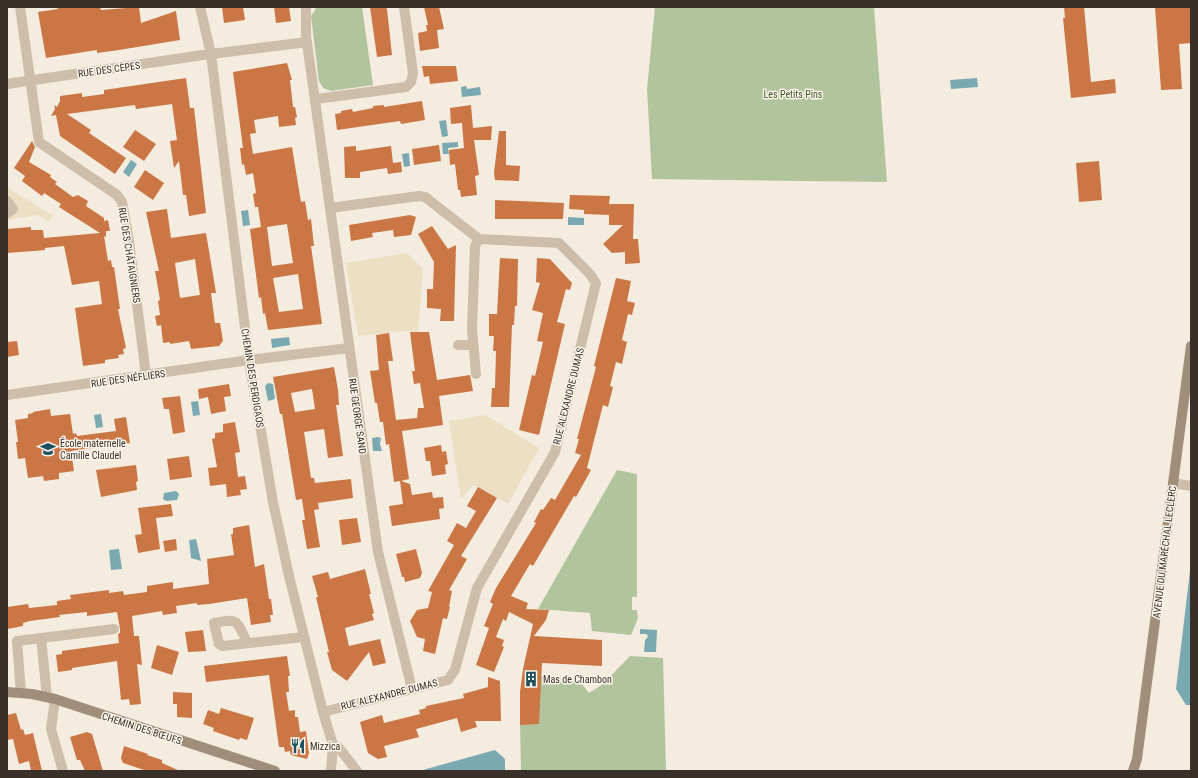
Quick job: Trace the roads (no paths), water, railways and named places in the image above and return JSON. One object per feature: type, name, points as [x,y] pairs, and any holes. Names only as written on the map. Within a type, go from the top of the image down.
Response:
[{"type":"main road","name":"AVENUE DU MARÉCHAL LECLERC","points":[[1133,771],[1137,759],[1191,346]]},
{"type":"main road","name":"CHEMIN DES BŒUFS","points":[[7,692],[51,698],[274,771]]},
{"type":"main road","name":"AVENUE DU MARÉCHAL LECLERC","points":[[1137,759],[1139,771]]},
{"type":"street","name":"RUE DES CHÂTAIGNIERS","points":[[20,7],[39,142],[117,195],[122,202],[129,241],[146,375]]},
{"type":"street","name":"CHEMIN DES PERDIGAOS","points":[[200,7],[211,54],[249,360],[273,502],[288,576],[323,712],[333,744],[331,771]]},
{"type":"street","name":"RUE GEORGE SAND","points":[[306,7],[307,42],[316,99],[320,141],[378,552],[412,689]]},
{"type":"street","points":[[316,99],[406,87],[411,82],[413,73],[404,7]]},
{"type":"street","name":"RUE DES CÈPES","points":[[7,84],[211,54],[307,42]]},
{"type":"street","points":[[330,208],[419,196],[425,197],[479,239],[475,246],[472,345],[476,374]]},
{"type":"street","points":[[7,201],[13,209],[7,213]]},
{"type":"street","name":"RUE ALEXANDRE DUMAS","points":[[323,712],[448,680],[455,670],[477,588],[555,452],[596,283],[589,273],[559,243],[479,239]]},
{"type":"street","points":[[458,345],[472,345]]},
{"type":"street","name":"RUE DES NÉFLIERS","points":[[7,395],[249,360],[349,348]]},
{"type":"street","points":[[1173,483],[1191,486]]},
{"type":"street","points":[[21,693],[17,641],[114,629]]},
{"type":"street","points":[[247,642],[304,637]]},
{"type":"street","points":[[41,638],[51,698],[51,729],[63,771]]},
{"type":"street","name":"CHEMIN DES PERDIGAOS","points":[[333,744],[339,748],[357,771]]},
{"type":"water","points":[[977,78],[978,87],[951,89],[950,80]]},
{"type":"water","points":[[466,86],[467,89],[480,87],[481,95],[462,97],[461,87]]},
{"type":"water","points":[[446,120],[448,136],[442,137],[439,121]]},
{"type":"water","points":[[458,142],[458,147],[448,148],[449,154],[443,154],[442,143]]},
{"type":"water","points":[[409,153],[410,166],[404,167],[402,154]]},
{"type":"water","points":[[131,160],[137,164],[129,177],[123,172]]},
{"type":"water","points":[[248,210],[250,225],[243,226],[241,211]]},
{"type":"water","points":[[568,217],[584,218],[584,225],[568,225]]},
{"type":"water","points":[[289,337],[290,345],[272,348],[271,339]]},
{"type":"water","points":[[268,383],[273,384],[275,399],[268,401],[265,386]]},
{"type":"water","points":[[198,401],[200,415],[193,416],[191,402]]},
{"type":"water","points":[[101,414],[103,427],[96,428],[94,415]]},
{"type":"water","points":[[372,438],[381,438],[380,444],[382,451],[373,451]]},
{"type":"water","points":[[176,491],[179,494],[177,500],[166,501],[163,499],[164,493]]},
{"type":"water","points":[[196,539],[201,561],[191,558],[189,540]]},
{"type":"water","points":[[119,549],[122,569],[111,570],[109,550]]},
{"type":"water","points":[[1191,562],[1191,705],[1186,705],[1176,689]]},
{"type":"water","points":[[640,629],[657,630],[656,652],[644,652],[645,640],[648,637],[647,634],[640,634]]},
{"type":"water","points":[[495,750],[505,759],[505,771],[419,771]]},
{"type":"place","name":"École maternelle Camille Claudel","points":[[48,449]]},
{"type":"place","name":"Mas de Chambon","points":[[531,679]]},
{"type":"place","name":"Mizzica","points":[[298,746]]},
{"type":"park label","name":"Les Petits Pins","points":[[793,94]]}]
